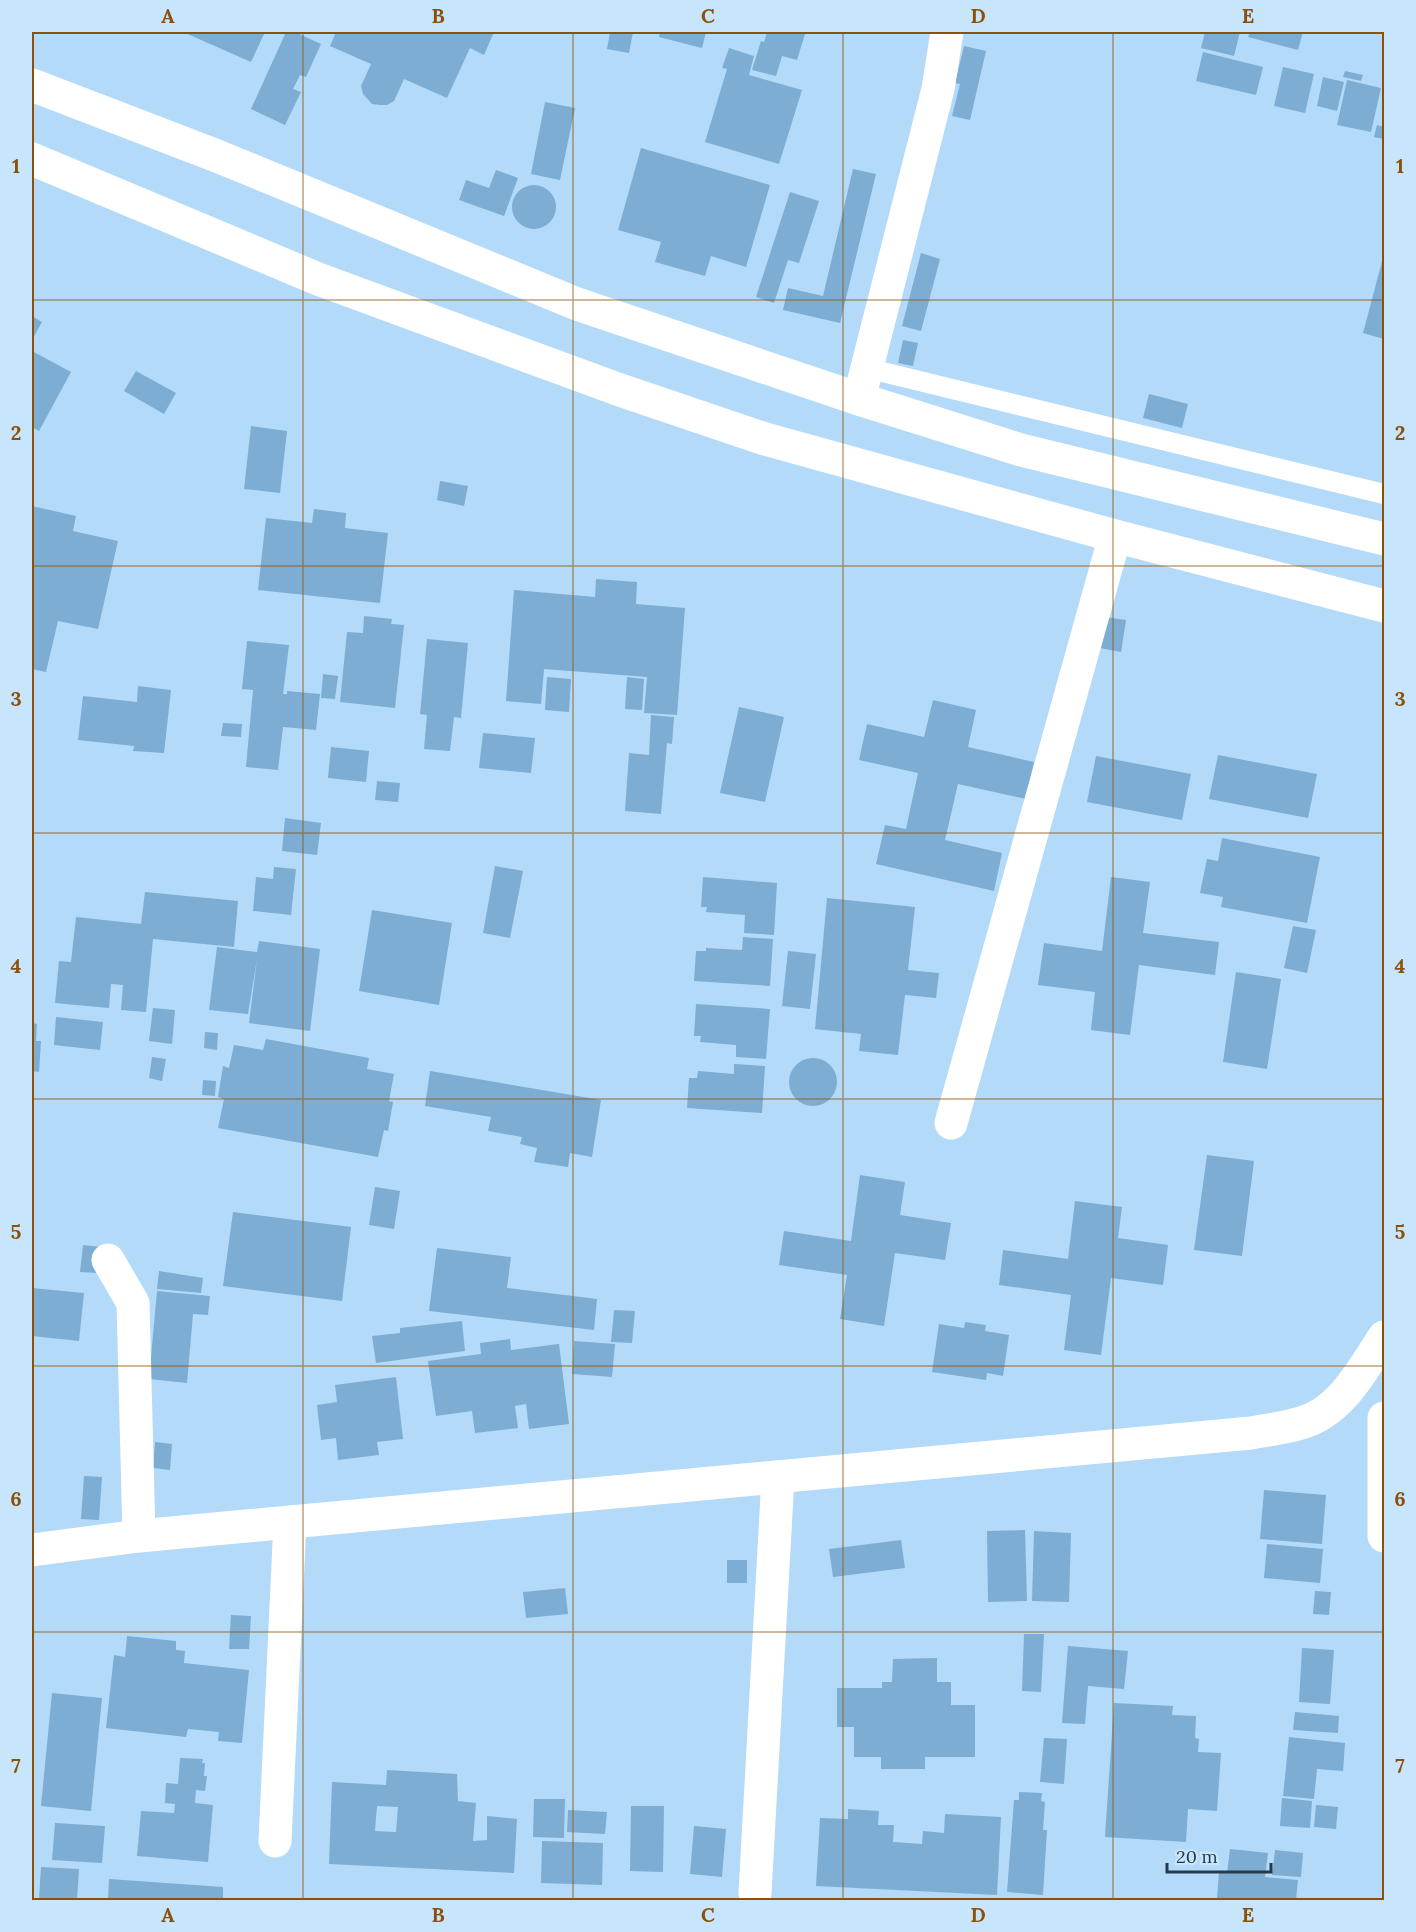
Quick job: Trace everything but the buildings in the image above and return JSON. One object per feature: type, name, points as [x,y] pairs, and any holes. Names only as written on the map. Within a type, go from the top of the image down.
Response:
[{"type":"street","points":[[859,399],[938,89],[947,32]]},
{"type":"street","points":[[32,85],[217,156],[577,304],[859,399],[1021,450],[1384,539]]},
{"type":"street","points":[[32,159],[318,279],[620,390],[765,440],[1115,536],[1384,606]]},
{"type":"street","points":[[951,1122],[1115,536]]},
{"type":"street","points":[[108,1260],[133,1303],[139,1536]]},
{"type":"street","points":[[32,1550],[139,1536],[1251,1433],[1304,1423],[1330,1409],[1358,1377],[1384,1337]]},
{"type":"street","points":[[1384,1418],[1384,1536]]},
{"type":"street","points":[[755,1893],[778,1477]]},
{"type":"street","points":[[275,1841],[290,1522]]},
{"type":"lane","points":[[866,368],[1384,494]]}]
